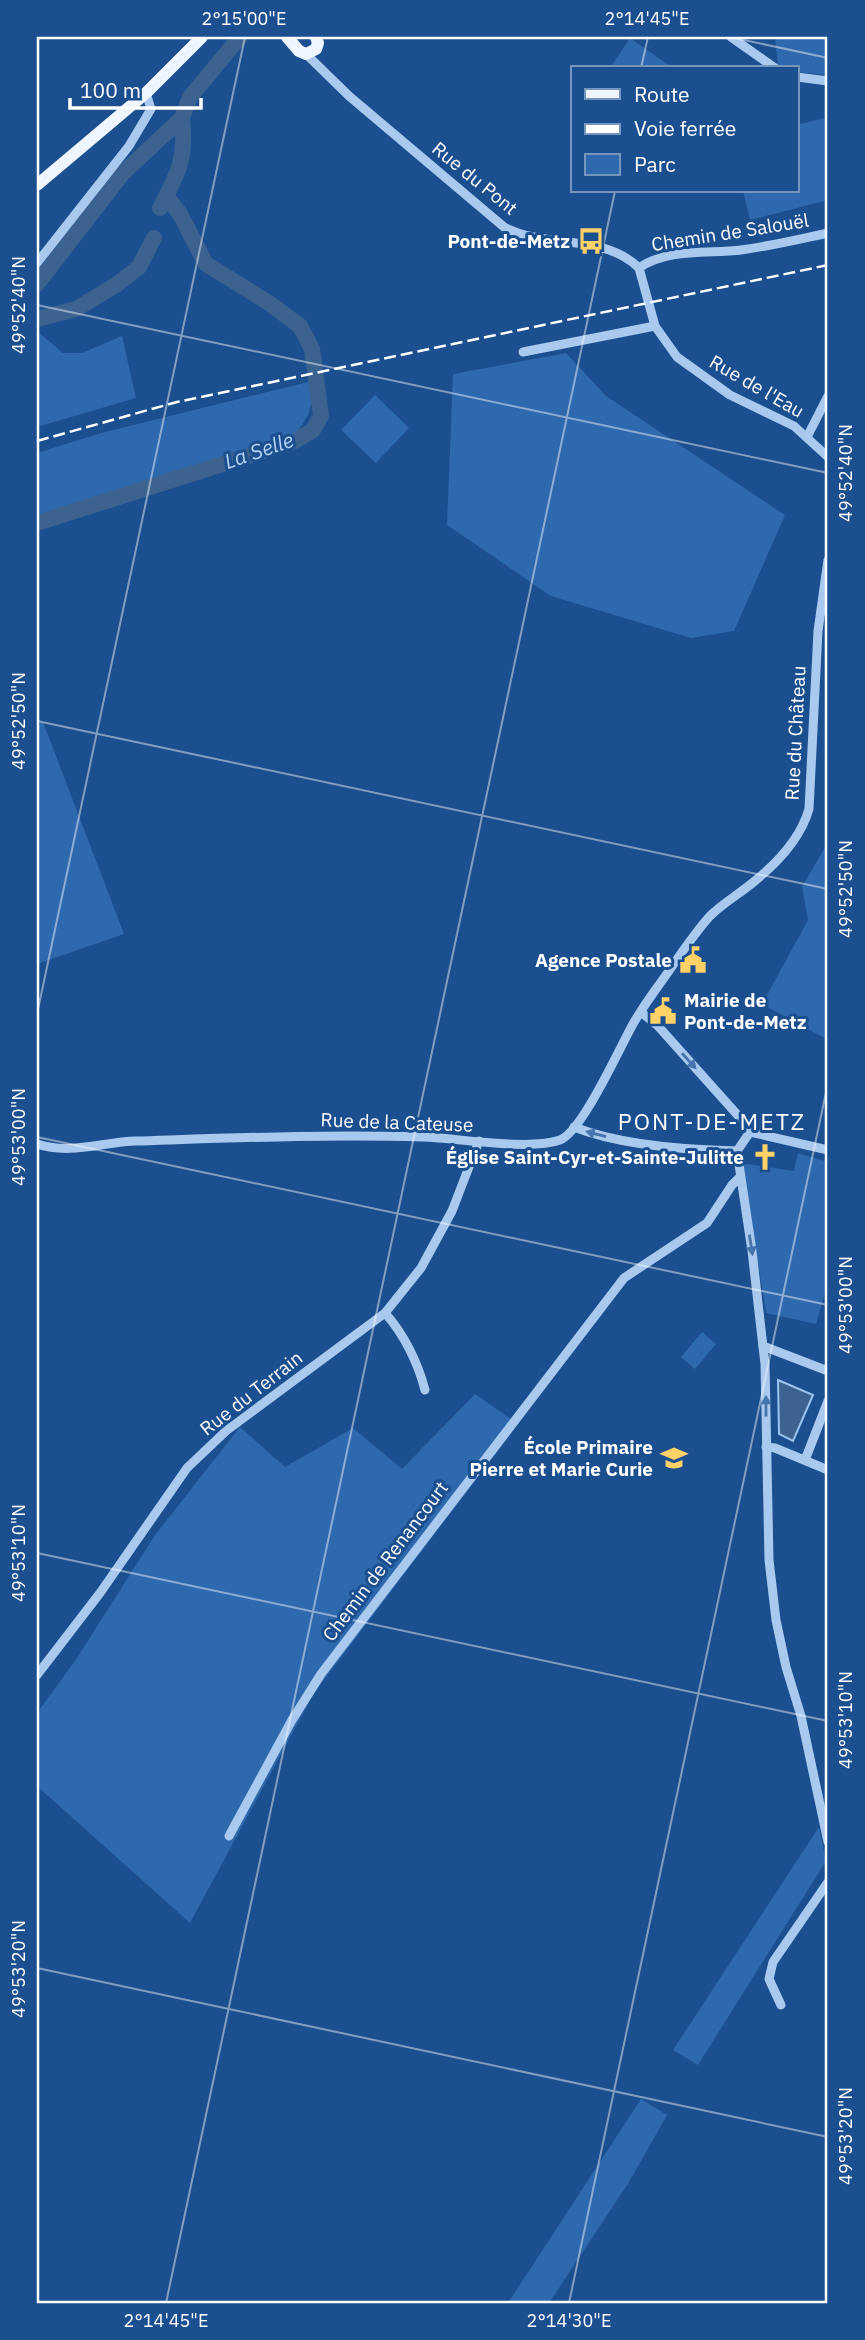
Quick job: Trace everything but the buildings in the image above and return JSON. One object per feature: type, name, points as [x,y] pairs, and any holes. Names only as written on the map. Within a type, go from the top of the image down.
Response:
[{"type":"main road","points":[[37,185],[146,93],[202,37]]},
{"type":"street","points":[[731,37],[772,66]]},
{"type":"street","name":"Rue du Pont","points":[[307,42],[316,64],[349,96],[504,227],[522,234],[612,251],[639,268]]},
{"type":"street","points":[[798,77],[828,81]]},
{"type":"street","points":[[37,263],[137,134],[151,109],[146,93]]},
{"type":"street","name":"Chemin de Salouël","points":[[639,268],[655,259],[743,250],[828,233]]},
{"type":"street","name":"Rue de l'Eau","points":[[639,268],[655,326],[672,352],[730,395],[788,422],[828,457]]},
{"type":"street","points":[[523,352],[655,326]]},
{"type":"street","points":[[807,437],[828,396]]},
{"type":"street","name":"Rue du Château","points":[[574,1127],[641,1012],[697,932],[711,915],[756,880],[778,858],[793,841],[805,820],[809,809],[820,607],[828,560]]},
{"type":"street","points":[[641,1012],[658,1026],[750,1132],[828,1150]]},
{"type":"street","points":[[574,1127],[622,1140],[712,1151],[737,1151]]},
{"type":"street","name":"Rue de la Cateuse","points":[[37,1144],[50,1148],[78,1149],[112,1142],[333,1136],[423,1137],[523,1143],[554,1142],[563,1139],[574,1127]]},
{"type":"street","points":[[750,1132],[737,1151],[765,1364],[769,1560],[776,1620],[786,1667],[801,1716],[828,1842]]},
{"type":"street","name":"Rue du Terrain","points":[[37,1675],[100,1594],[187,1468],[226,1431],[385,1313],[421,1268],[452,1211],[479,1142]]},
{"type":"street","name":"Chemin de Renancourt","points":[[229,1836],[292,1720],[321,1674],[624,1278],[707,1223],[739,1178]]},
{"type":"street","points":[[385,1313],[409,1349],[425,1390]]},
{"type":"street","points":[[763,1346],[828,1371]]},
{"type":"street","points":[[805,1460],[828,1401]]},
{"type":"street","points":[[766,1447],[775,1448],[828,1470]]},
{"type":"street","points":[[781,2005],[769,1979],[773,1962],[828,1882]]},
{"type":"green space","points":[[775,37],[828,37],[828,75],[798,72],[798,66],[778,66]]},
{"type":"green space","points":[[630,38],[670,66],[611,66]]},
{"type":"green space","points":[[828,117],[828,200],[750,220],[743,192],[798,192],[798,125]]},
{"type":"green space","points":[[37,331],[63,353],[82,353],[122,336],[136,398],[37,427]]},
{"type":"green space","points":[[566,353],[606,396],[785,515],[734,631],[691,638],[551,596],[447,525],[453,374]]},
{"type":"green space","points":[[312,381],[309,411],[293,436],[37,516],[37,453],[101,433]]},
{"type":"green space","points":[[375,395],[409,428],[376,463],[341,430]]},
{"type":"green space","points":[[43,722],[124,934],[37,964],[37,725]]},
{"type":"green space","points":[[828,842],[828,1040],[762,1004],[808,920],[802,887]]},
{"type":"green space","points":[[798,1153],[828,1162],[828,1282],[816,1324],[766,1313],[742,1163],[794,1171]]},
{"type":"green space","points":[[702,1332],[716,1344],[695,1369],[681,1357]]},
{"type":"green space","points":[[475,1394],[518,1424],[314,1693],[190,1923],[37,1786],[37,1713],[77,1658],[155,1535],[240,1427],[285,1467],[353,1428],[402,1469]]},
{"type":"green space","points":[[819,1827],[826,1861],[698,2065],[673,2050]]},
{"type":"green space","points":[[641,2099],[667,2115],[629,2182],[549,2303],[508,2303]]},
{"type":"shaded area","points":[[778,1380],[813,1395],[793,1441],[779,1434]]},
{"type":"waterway","name":"La Selle","points":[[37,284],[122,174],[182,118],[190,97],[240,37]]},
{"type":"waterway","name":"La Selle","points":[[160,208],[180,165],[183,144],[182,118]]},
{"type":"waterway","name":"La Selle","points":[[37,523],[295,441],[313,430],[321,416],[312,349],[300,326],[269,303],[206,264],[180,214],[166,196]]},
{"type":"waterway","name":"La Selle","points":[[37,319],[76,309],[116,285],[139,267],[154,238]]},
{"type":"railway","points":[[37,441],[177,402],[828,265]]},
{"type":"place","name":"Pont-de-Metz","points":[[591,241]]},
{"type":"place","name":"Agence Postale","points":[[693,960]]},
{"type":"place","name":"Mairie de Pont-de-Metz","points":[[663,1011]]},
{"type":"place","name":"Église Saint-Cyr-et-Sainte-Julitte","points":[[765,1157]]},
{"type":"place","name":"École Primaire Pierre et Marie Curie","points":[[674,1458]]},
{"type":"district","name":"PONT-DE-METZ","points":[[712,1122]]}]
